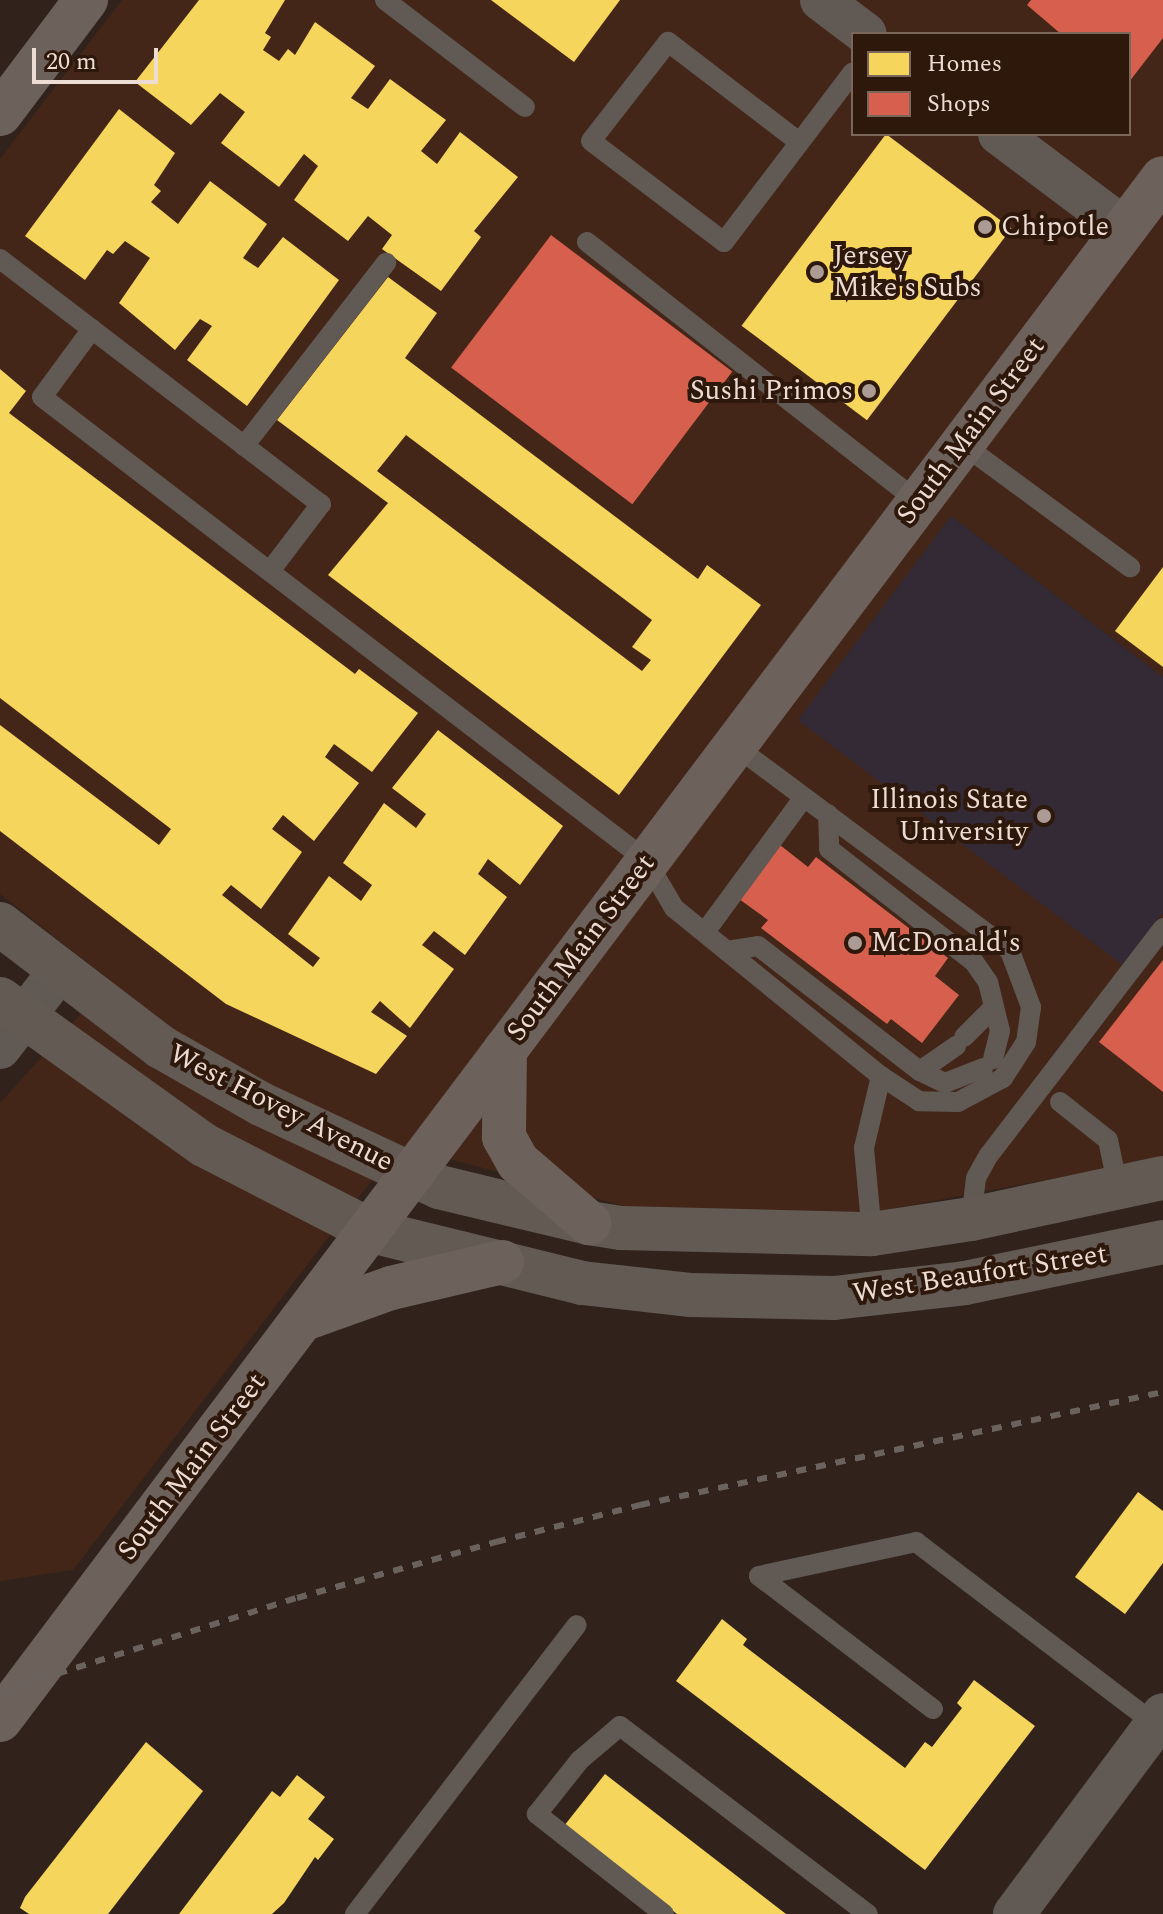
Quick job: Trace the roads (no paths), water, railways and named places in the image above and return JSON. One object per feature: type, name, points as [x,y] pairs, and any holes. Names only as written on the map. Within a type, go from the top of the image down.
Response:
[{"type":"main road","points":[[0,114],[86,0]]},
{"type":"main road","name":"South Main Street","points":[[0,1720],[1163,178]]},
{"type":"main road","name":"West Hovey Avenue","points":[[0,924],[161,1047],[261,1104],[411,1175]]},
{"type":"main road","name":"West Hovey Avenue","points":[[8,1021],[204,1145],[371,1231]]},
{"type":"main road","points":[[505,1050],[504,1137],[518,1162],[589,1223]]},
{"type":"main road","name":"West Beaufort Street","points":[[411,1175],[439,1187],[621,1228],[872,1234],[971,1219],[1163,1178]]},
{"type":"main road","name":"West Beaufort Street","points":[[371,1231],[582,1283],[691,1295],[834,1298],[965,1283],[1163,1242]]},
{"type":"main road","points":[[304,1319],[391,1288],[502,1262]]},
{"type":"street","points":[[821,0],[863,32]]},
{"type":"street","points":[[1002,136],[1124,228]]},
{"type":"street","points":[[8,1021],[60,970]]},
{"type":"street","points":[[1014,1914],[1160,1723]]},
{"type":"lane","points":[[385,0],[525,107]]},
{"type":"lane","points":[[799,142],[668,42],[591,141],[724,242],[851,75]]},
{"type":"lane","points":[[587,242],[918,502]]},
{"type":"lane","points":[[0,259],[321,504],[270,571]]},
{"type":"lane","points":[[244,446],[386,263]]},
{"type":"lane","points":[[92,329],[42,397],[646,860],[674,908],[881,1076],[919,1101],[958,1102],[991,1089],[1011,1069],[1026,1042],[1031,1007],[1010,951],[734,745]]},
{"type":"lane","points":[[961,443],[1130,567]]},
{"type":"lane","points":[[705,932],[804,797]]},
{"type":"lane","points":[[727,951],[758,946],[920,1071],[945,1083],[988,1064],[1000,1031],[988,982],[974,962],[829,849],[828,814]]},
{"type":"lane","points":[[971,1219],[976,1178],[989,1155],[1163,928]]},
{"type":"lane","points":[[920,1071],[960,1042],[994,1007]]},
{"type":"lane","points":[[872,1234],[864,1148],[881,1076]]},
{"type":"lane","points":[[1060,1102],[1108,1140],[1118,1188]]},
{"type":"lane","points":[[933,1709],[759,1576],[916,1542],[1160,1723]]},
{"type":"lane","points":[[355,1914],[577,1625]]},
{"type":"lane","points":[[664,1914],[537,1814],[580,1760],[620,1726],[868,1914]]},
{"type":"railway","points":[[0,1692],[297,1598],[496,1542],[640,1505],[1163,1392]]},
{"type":"place","name":"Chipotle","points":[[985,227]]},
{"type":"place","name":"Jersey Mike's Subs","points":[[817,272]]},
{"type":"place","name":"Sushi Primos","points":[[869,391]]},
{"type":"place","name":"Illinois State University","points":[[1044,816]]},
{"type":"place","name":"McDonald's","points":[[855,943]]}]
